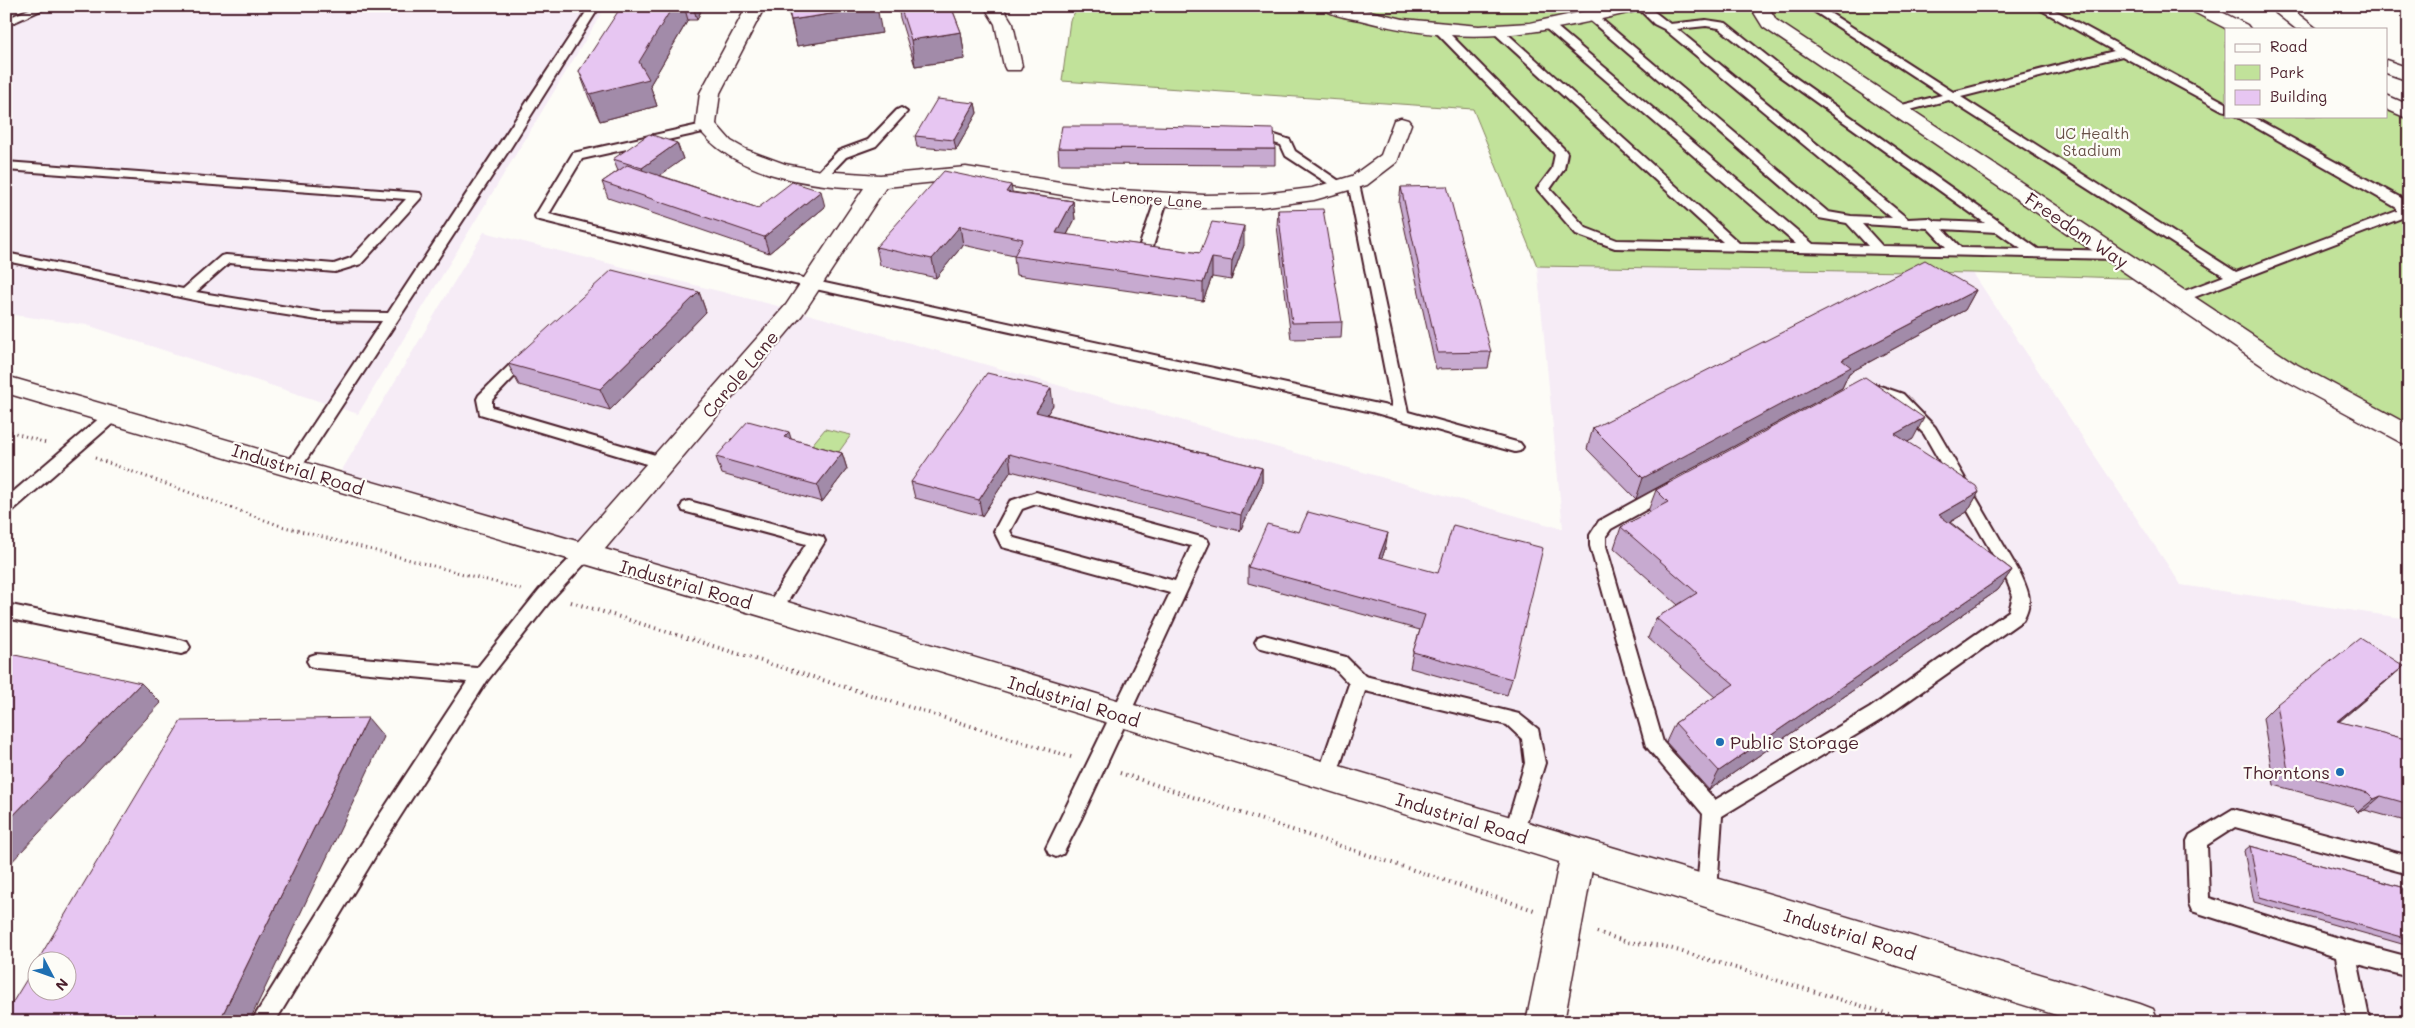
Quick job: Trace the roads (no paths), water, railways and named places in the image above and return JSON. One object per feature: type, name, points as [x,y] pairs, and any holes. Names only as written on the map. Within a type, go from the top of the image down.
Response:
[{"type":"main road","points":[[993,6],[1004,24],[1013,66]]},
{"type":"main road","points":[[1330,6],[1364,18],[1439,29],[1497,30],[1529,28],[1634,6]]},
{"type":"main road","name":"Freedom Way","points":[[1759,6],[1769,23],[2179,298],[2285,368],[2409,436]]},
{"type":"main road","points":[[2196,6],[2239,28]]},
{"type":"main road","points":[[2276,6],[2307,28]]},
{"type":"main road","points":[[708,127],[710,93],[760,7]]},
{"type":"main road","points":[[2388,67],[2409,75]]},
{"type":"main road","points":[[2388,102],[2409,113]]},
{"type":"main road","name":"Lenore Lane","points":[[708,127],[724,144],[768,166],[841,181],[879,181],[975,173],[1069,191],[1161,201],[1256,201],[1312,196],[1348,185],[1380,166],[1394,151],[1401,135],[1401,124]]},
{"type":"main road","name":"Carole Lane","points":[[584,554],[794,310],[879,181]]},
{"type":"main road","name":"Industrial Road","points":[[6,384],[114,414],[774,609],[1327,778],[2140,1022]]},
{"type":"main road","points":[[1545,1022],[1578,853]]},
{"type":"lane","points":[[6,23],[45,6]]},
{"type":"lane","points":[[293,467],[595,6]]},
{"type":"lane","points":[[1641,6],[1658,22],[1668,28],[1903,221]]},
{"type":"lane","points":[[1811,6],[2235,277]]},
{"type":"lane","points":[[2039,6],[2225,107]]},
{"type":"lane","points":[[1590,15],[1824,216],[1851,220],[1929,222],[1999,228]]},
{"type":"lane","points":[[1668,28],[1706,23],[1722,25],[1782,73],[2035,253]]},
{"type":"lane","points":[[1547,24],[1810,248]]},
{"type":"lane","points":[[1439,29],[1561,153],[1558,169],[1543,189],[1581,231],[1615,244],[2116,255]]},
{"type":"lane","points":[[1497,30],[1736,247]]},
{"type":"lane","points":[[1898,109],[2124,52]]},
{"type":"lane","points":[[820,176],[842,154],[872,143],[901,112]]},
{"type":"lane","points":[[2179,298],[2402,214],[2404,208],[2398,202],[2246,118]]},
{"type":"lane","points":[[708,127],[577,156],[541,216],[811,284],[1402,416],[1514,446]]},
{"type":"lane","points":[[1237,138],[1275,139],[1286,143],[1290,153],[1348,185],[1402,416]]},
{"type":"lane","points":[[6,166],[416,196],[356,261],[335,268],[226,260],[186,294]]},
{"type":"lane","points":[[1143,256],[1161,201]]},
{"type":"lane","points":[[1851,220],[1879,250]]},
{"type":"lane","points":[[1929,222],[1957,252]]},
{"type":"lane","points":[[6,258],[186,294],[318,316],[392,317]]},
{"type":"lane","points":[[536,346],[484,399],[485,410],[663,463]]},
{"type":"lane","points":[[1713,811],[1877,713],[2017,615],[2022,596],[2013,575],[1930,431],[1898,398],[1886,392],[1867,388],[1859,389]]},
{"type":"lane","points":[[6,507],[114,414]]},
{"type":"lane","points":[[1690,479],[1605,525],[1598,534],[1598,546],[1655,746],[1713,811],[1707,891]]},
{"type":"lane","points":[[1056,848],[1180,589],[1200,543],[1036,498],[1016,505],[1002,531],[1008,543],[1180,589]]},
{"type":"lane","points":[[689,507],[817,541],[774,609]]},
{"type":"lane","points":[[262,1022],[380,831],[482,676],[545,596],[584,554]]},
{"type":"lane","points":[[6,611],[181,647]]},
{"type":"lane","points":[[1264,642],[1340,662],[1358,682],[1512,718],[1531,735],[1534,762],[1514,834]]},
{"type":"lane","points":[[316,661],[482,676]]},
{"type":"lane","points":[[1327,778],[1358,682]]},
{"type":"lane","points":[[2409,865],[2233,818],[2197,841],[2198,904],[2345,950],[2409,967]]},
{"type":"lane","points":[[2345,950],[2359,1022]]},
{"type":"place","name":"Public Storage","points":[[1720,742]]},
{"type":"place","name":"Thorntons","points":[[2340,772]]},
{"type":"park label","name":"UC Health Stadium","points":[[2092,142]]}]
